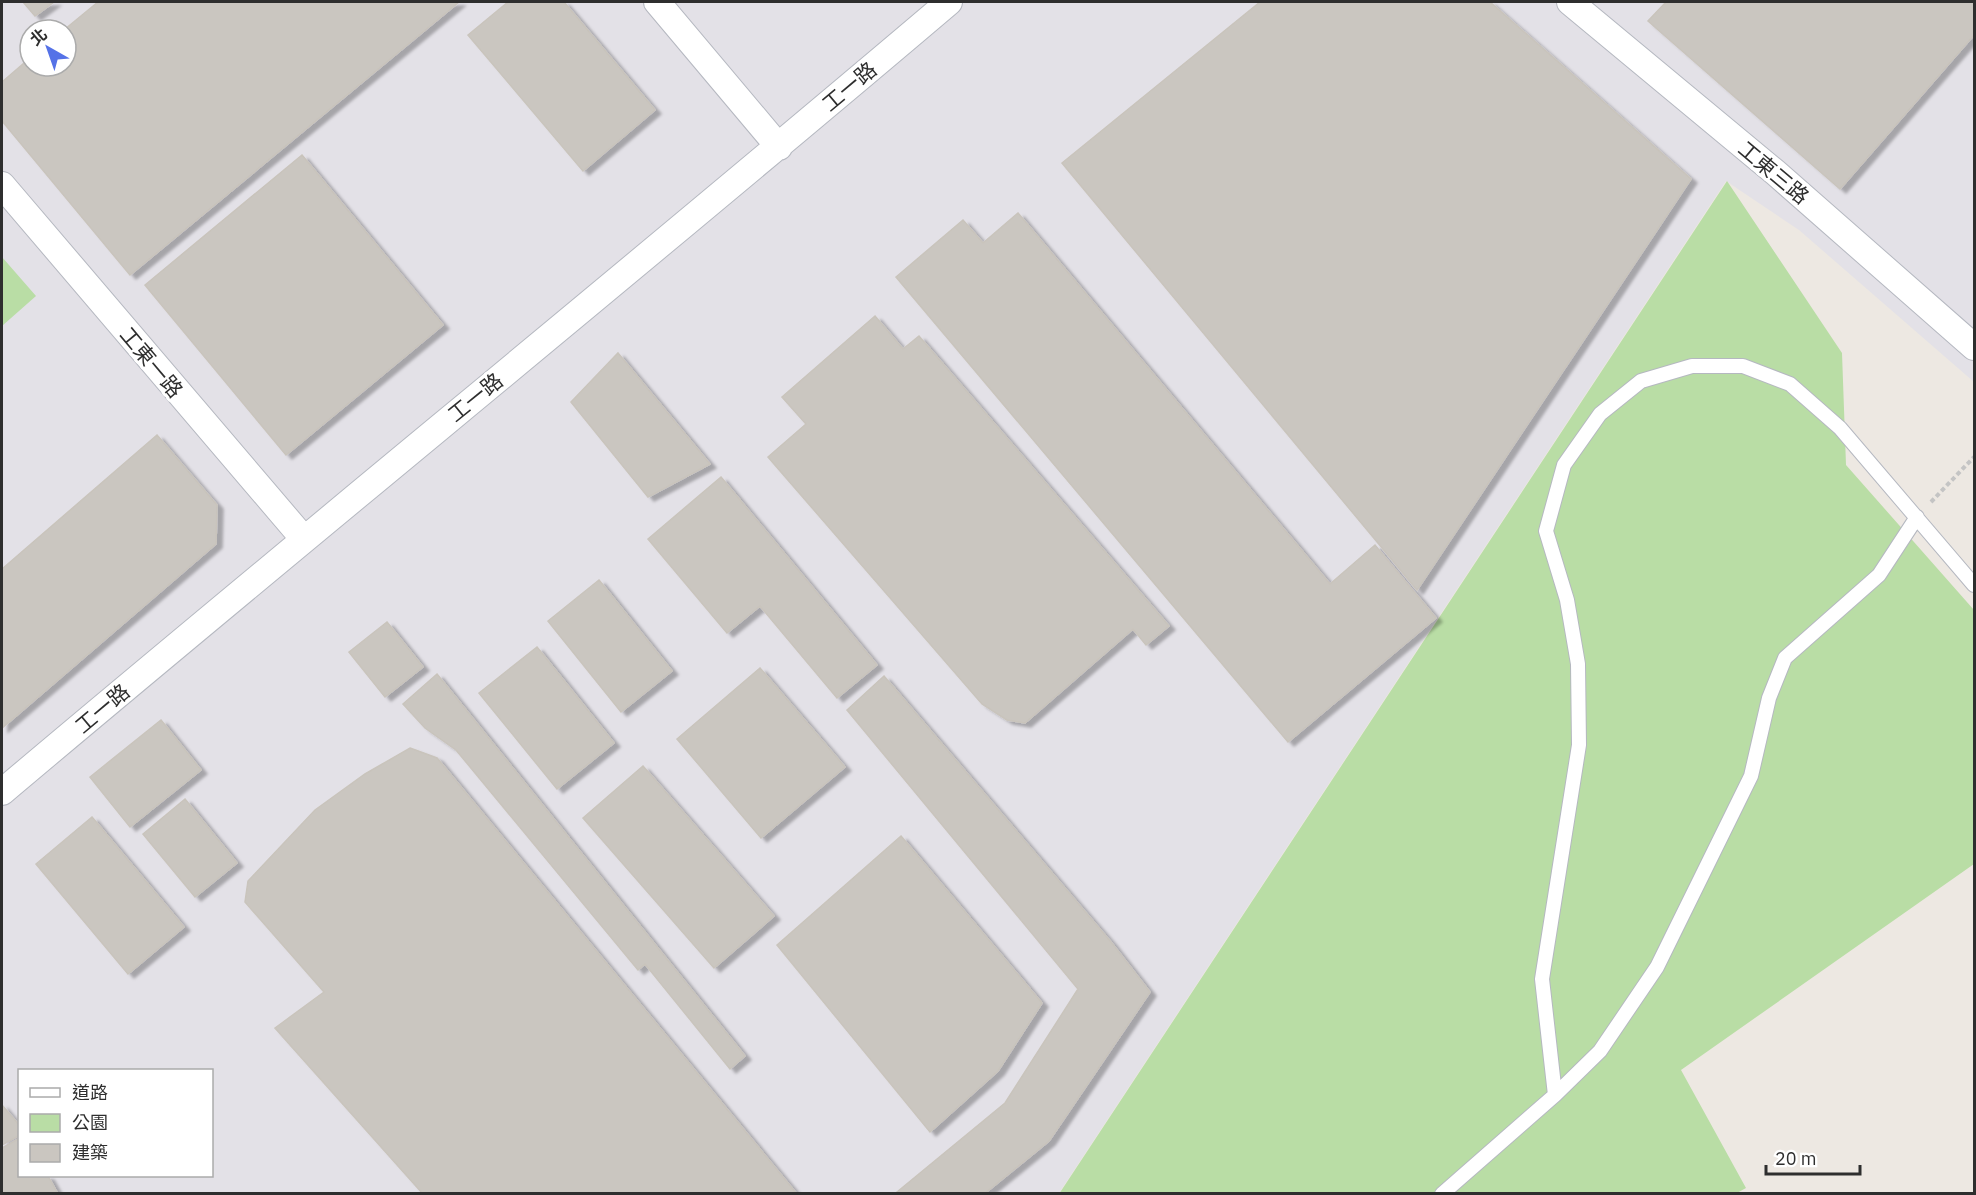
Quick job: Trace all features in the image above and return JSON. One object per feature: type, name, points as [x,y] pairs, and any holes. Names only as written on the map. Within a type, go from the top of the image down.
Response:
[{"type":"street","points":[[657,2],[779,147]]},
{"type":"street","name":"工一路","points":[[2,792],[303,538],[779,147],[948,2]]},
{"type":"street","name":"工東三路","points":[[1570,2],[1776,173],[1974,347]]},
{"type":"street","name":"工東一路","points":[[2,185],[303,538]]},
{"type":"lane","points":[[1555,1095],[1542,979],[1579,745],[1578,664],[1567,600],[1546,531],[1564,465],[1600,414],[1641,381],[1692,366],[1743,366],[1790,384],[1840,428],[1974,585]]},
{"type":"lane","points":[[1442,1194],[1555,1095],[1600,1051],[1658,967],[1751,776],[1769,698],[1785,658],[1879,575],[1917,517]]},
{"type":"path","points":[[1951,480],[1974,457]]},
{"type":"shaded area","points":[[2,2],[1974,2],[1974,382],[1799,230],[1726,181],[1059,1193],[2,1194]]},
{"type":"green space","points":[[1727,181],[1842,353],[1846,465],[1974,610],[1974,864],[1681,1070],[1746,1188],[1737,1193],[1059,1194]]},
{"type":"green space","points":[[2,257],[36,296],[2,326]]},
{"type":"building","points":[[23,2],[54,2],[35,16]]},
{"type":"building","points":[[98,2],[459,2],[130,275],[2,121],[2,82],[18,68],[18,78],[78,78],[78,18]]},
{"type":"building","points":[[508,2],[564,2],[655,110],[583,171],[468,35]]},
{"type":"building","points":[[1260,2],[1490,2],[1691,179],[1417,590],[1062,163]]},
{"type":"building","points":[[1666,2],[1974,2],[1974,35],[1840,189],[1648,21]]},
{"type":"building","points":[[302,155],[443,325],[286,455],[145,285]]},
{"type":"building","points":[[1018,213],[1330,584],[1375,545],[1436,618],[1288,742],[896,277],[963,220],[983,243]]},
{"type":"building","points":[[875,316],[903,349],[919,336],[1169,626],[1146,645],[1133,629],[1025,723],[1007,720],[982,704],[768,457],[806,424],[782,397]]},
{"type":"building","points":[[618,353],[710,464],[648,497],[571,402]]},
{"type":"building","points":[[157,435],[217,505],[216,544],[2,728],[2,569]]},
{"type":"building","points":[[721,477],[877,665],[837,698],[760,606],[727,633],[648,539]]},
{"type":"building","points":[[599,580],[672,671],[621,712],[548,621]]},
{"type":"building","points":[[387,622],[423,667],[385,697],[349,652]]},
{"type":"building","points":[[537,647],[614,743],[557,789],[479,693]]},
{"type":"building","points":[[760,668],[845,767],[761,838],[677,739]]},
{"type":"building","points":[[437,674],[745,1056],[730,1069],[645,964],[638,970],[456,750],[425,728],[403,704]]},
{"type":"building","points":[[884,676],[1111,942],[1150,992],[1049,1141],[984,1194],[897,1192],[1005,1103],[1078,989],[847,710]]},
{"type":"building","points":[[161,720],[201,770],[130,827],[90,777]]},
{"type":"building","points":[[410,748],[437,758],[797,1194],[423,1194],[275,1028],[324,992],[245,902],[248,881],[315,810],[365,774]]},
{"type":"building","points":[[643,766],[774,916],[714,968],[583,818]]},
{"type":"building","points":[[185,799],[237,863],[195,897],[143,834]]},
{"type":"building","points":[[92,817],[184,927],[128,974],[36,864]]},
{"type":"building","points":[[901,836],[1042,1003],[998,1071],[930,1132],[777,945]]},
{"type":"building","points":[[2,1105],[18,1124],[18,1136],[2,1145]]},
{"type":"building","points":[[18,1139],[18,1177],[49,1177],[58,1194],[2,1194],[2,1148]]}]
